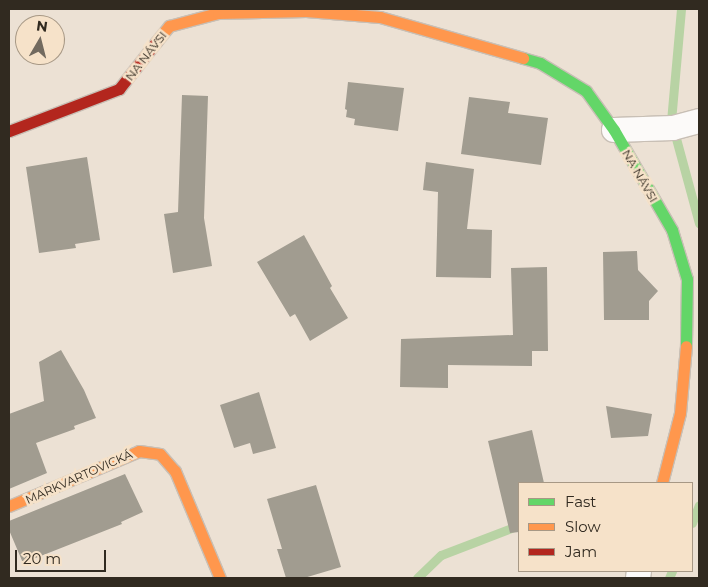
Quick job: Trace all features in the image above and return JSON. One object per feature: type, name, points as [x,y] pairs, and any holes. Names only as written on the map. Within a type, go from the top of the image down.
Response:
[{"type":"street","name":"NA NÁVSI","points":[[9,131],[119,89],[169,26],[218,14],[306,11],[381,13],[540,63],[586,91],[614,130],[672,230],[687,279],[686,337],[680,413],[662,482]]},
{"type":"street","points":[[614,130],[673,128],[699,121]]},
{"type":"street","name":"MARKVARTOVICKÁ","points":[[9,506],[139,450],[160,454],[168,461],[175,472],[220,578]]},
{"type":"building","points":[[348,82],[404,88],[398,131],[354,125],[355,119],[346,117]]},
{"type":"building","points":[[182,95],[208,96],[204,218],[212,266],[173,273],[164,214],[178,212]]},
{"type":"building","points":[[469,97],[510,102],[508,113],[548,118],[541,165],[461,154]]},
{"type":"building","points":[[87,157],[100,240],[75,244],[76,248],[39,253],[26,167]]},
{"type":"building","points":[[426,162],[474,169],[467,229],[492,230],[491,278],[436,277],[438,192],[423,190]]},
{"type":"building","points":[[304,235],[332,286],[330,288],[348,318],[310,341],[295,314],[290,317],[257,262]]},
{"type":"building","points":[[637,251],[638,270],[658,291],[649,301],[649,320],[604,320],[603,252]]},
{"type":"building","points":[[547,267],[548,351],[532,351],[532,366],[448,365],[448,388],[400,387],[401,339],[513,335],[511,268]]},
{"type":"building","points":[[61,350],[84,390],[96,418],[74,426],[75,429],[36,443],[47,473],[9,489],[9,414],[44,401],[39,362]]},
{"type":"building","points":[[259,392],[276,448],[253,454],[250,443],[234,448],[220,405]]},
{"type":"building","points":[[606,406],[652,414],[648,436],[611,438]]},
{"type":"building","points":[[532,430],[544,482],[518,482],[518,532],[510,533],[488,441]]},
{"type":"building","points":[[125,474],[143,512],[121,522],[122,524],[23,563],[9,530],[9,521]]},
{"type":"building","points":[[316,485],[341,567],[304,578],[286,578],[277,549],[282,549],[267,499]]},
{"type":"waterway","points":[[681,9],[671,120],[699,223]]},
{"type":"waterway","points":[[693,520],[699,505]]},
{"type":"waterway","points":[[417,578],[441,555],[518,525]]},
{"type":"waterway","points":[[669,578],[672,572]]},
{"type":"traffic: fast","points":[[523,58],[540,63],[586,91],[614,130],[672,230],[687,279],[686,346]]},
{"type":"traffic: slow","points":[[156,42],[169,26],[218,13],[306,11],[380,17],[523,58]]},
{"type":"traffic: slow","points":[[662,482],[680,413],[686,346]]},
{"type":"traffic: slow","points":[[9,506],[139,451],[160,454],[175,471],[220,578]]},
{"type":"traffic: jam","points":[[9,131],[119,89],[156,42]]}]
